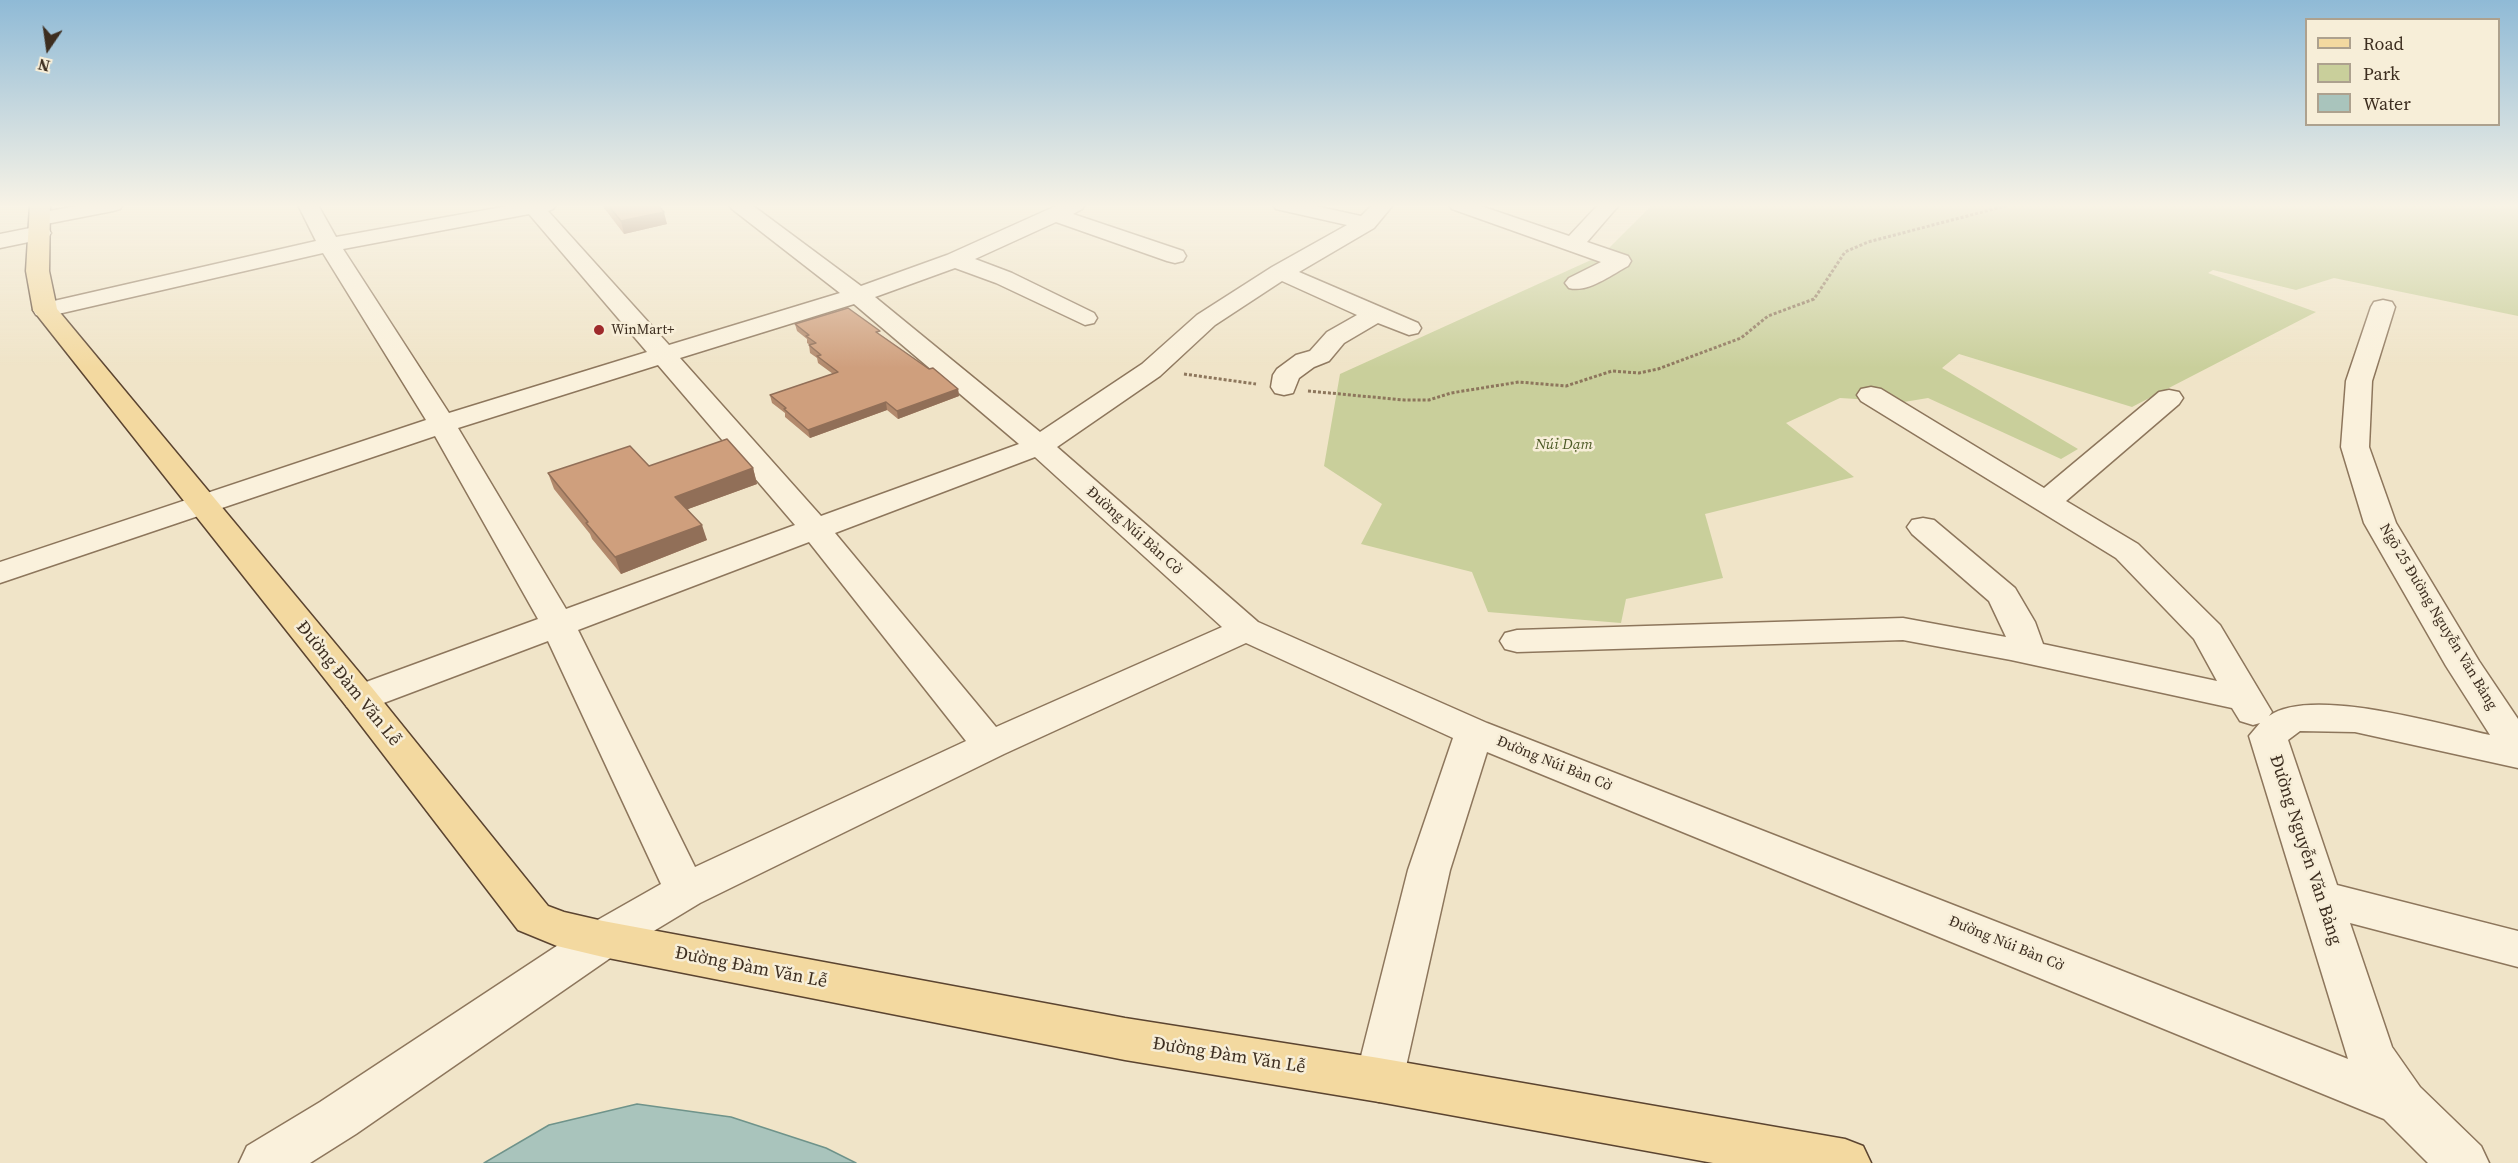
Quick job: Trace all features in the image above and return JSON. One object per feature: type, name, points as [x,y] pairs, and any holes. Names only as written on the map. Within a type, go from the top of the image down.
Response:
[{"type":"main road","name":"Đường Đàm Văn Lễ","points":[[38,259],[39,296],[45,310],[360,698],[533,918],[557,928],[603,939],[1125,1039],[1379,1080],[1845,1163]]},
{"type":"street","points":[[45,310],[267,259]]},
{"type":"street","points":[[338,259],[442,424],[559,626],[685,891]]},
{"type":"street","points":[[583,259],[816,530],[990,746]]},
{"type":"street","name":"Đường Núi Bàn Cờ","points":[[811,259],[858,295],[1039,446],[1246,630],[1474,732],[2402,1103],[2463,1163]]},
{"type":"street","points":[[360,698],[1039,446],[1151,370],[1206,320],[1302,259]]},
{"type":"street","points":[[1577,283],[1620,261],[1615,259]]},
{"type":"street","points":[[0,573],[442,424],[858,295],[955,260],[1013,282],[1085,318]]},
{"type":"street","points":[[1280,272],[1409,328]]},
{"type":"street","name":"Ngõ 25 Đường Nguyễn Văn Bảng","points":[[2383,307],[2359,381],[2355,447],[2380,523],[2464,666],[2518,748]]},
{"type":"street","points":[[1284,387],[1286,375],[1305,361],[1320,356],[1321,350],[1341,334],[1377,314]]},
{"type":"street","points":[[1871,395],[2127,551],[2208,633],[2268,736]]},
{"type":"street","points":[[2047,501],[2169,398]]},
{"type":"street","points":[[1923,526],[2003,595],[2018,622],[2028,652]]},
{"type":"street","points":[[1517,641],[1903,629],[2028,652],[2246,699]]},
{"type":"street","points":[[265,1163],[338,1118],[603,939],[685,891],[990,746],[1246,630]]},
{"type":"street","name":"Đường Nguyễn Văn Bảng","points":[[2402,1103],[2371,1056],[2268,736],[2292,718],[2355,718],[2518,754]]},
{"type":"street","points":[[1379,1080],[1429,870],[1474,732]]},
{"type":"street","points":[[2321,898],[2518,949]]},
{"type":"path","points":[[1151,370],[1348,396],[1404,400],[1429,400],[1451,393],[1519,382],[1566,386],[1612,371],[1639,373],[1658,369],[1741,338],[1768,316],[1814,298],[1840,259]]},
{"type":"green space","name":"Núi Dạm","points":[[1593,259],[2518,259],[2518,316],[2334,278],[2296,290],[2213,270],[2208,273],[2316,312],[2132,407],[1959,354],[1942,368],[2078,449],[2061,459],[1928,398],[1904,402],[1840,398],[1786,423],[1854,477],[1705,514],[1723,578],[1626,599],[1621,623],[1488,612],[1472,572],[1361,544],[1382,504],[1324,466],[1340,374]]},
{"type":"water","points":[[637,1104],[731,1117],[826,1148],[856,1163],[484,1163],[549,1125]]},
{"type":"building","points":[[848,308],[880,331],[876,332],[929,369],[933,368],[958,389],[897,411],[886,402],[808,430],[770,395],[838,372],[817,356],[821,355],[809,345],[816,343],[795,324]]},
{"type":"building","points":[[727,439],[753,468],[675,497],[702,525],[615,557],[548,473],[630,446],[649,466]]},
{"type":"place","name":"WinMart+","points":[[599,330]]}]
